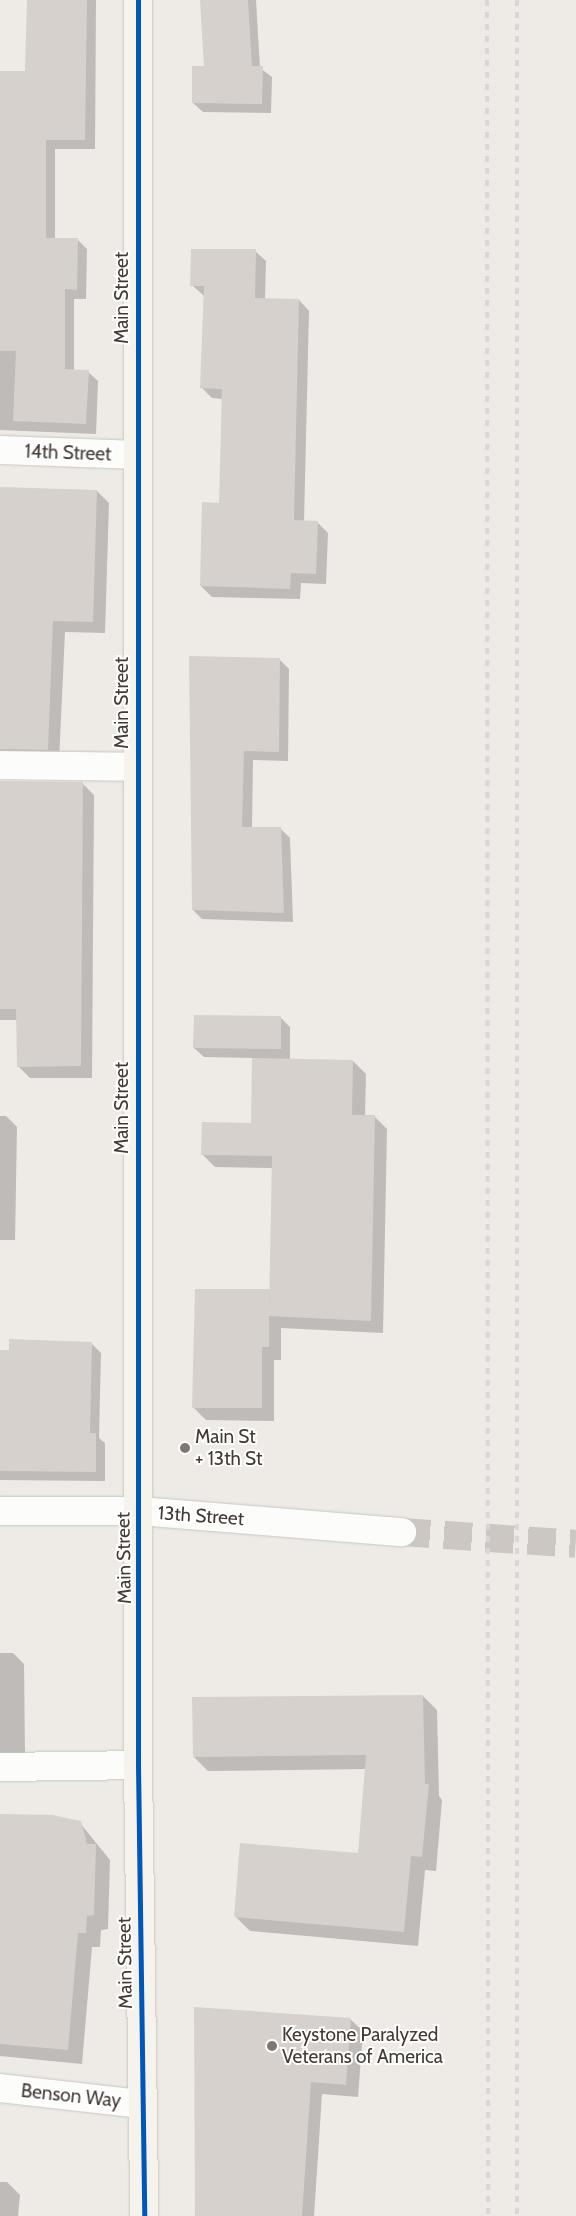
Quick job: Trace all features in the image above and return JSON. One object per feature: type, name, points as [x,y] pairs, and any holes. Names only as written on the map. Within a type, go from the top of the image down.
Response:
[{"type":"main road","name":"Main Street","points":[[138,0],[136,456],[138,1765],[144,2216]]},
{"type":"street","name":"14th Street","points":[[0,450],[136,456]]},
{"type":"street","points":[[0,765],[137,767]]},
{"type":"street","name":"13th Street","points":[[0,1511],[139,1511],[402,1532]]},
{"type":"street","points":[[0,1767],[138,1765]]},
{"type":"street","name":"Benson Way","points":[[0,2088],[142,2104]]},
{"type":"building","points":[[27,0],[87,0],[85,140],[46,140],[46,238],[78,238],[77,290],[65,289],[65,369],[89,370],[86,424],[13,421],[16,351],[0,351],[0,71],[25,71]]},
{"type":"building","points":[[200,0],[248,0],[252,66],[263,66],[262,104],[192,103],[192,66],[204,66]]},
{"type":"building","points":[[191,249],[256,249],[255,298],[299,299],[294,520],[318,521],[316,574],[291,573],[290,589],[200,586],[202,502],[219,503],[222,389],[200,388],[204,286],[190,286]]},
{"type":"building","points":[[0,487],[97,490],[93,622],[53,621],[48,750],[0,749]]},
{"type":"building","points":[[189,656],[280,658],[279,752],[244,751],[242,827],[281,827],[284,913],[192,910]]},
{"type":"building","points":[[0,781],[83,782],[81,1066],[17,1067],[16,1009],[0,1009]]},
{"type":"building","points":[[194,1015],[281,1016],[281,1049],[193,1048]]},
{"type":"building","points":[[252,1058],[353,1060],[352,1115],[375,1115],[371,1321],[269,1316],[269,1347],[262,1347],[262,1408],[192,1408],[195,1289],[269,1289],[269,1309],[272,1156],[201,1155],[202,1122],[251,1123]]},
{"type":"building","points":[[9,1339],[92,1342],[90,1433],[96,1433],[96,1472],[0,1471],[0,1350],[9,1350]]},
{"type":"building","points":[[423,1695],[425,1784],[429,1784],[422,1857],[411,1856],[404,1932],[234,1917],[240,1843],[358,1853],[366,1755],[193,1757],[192,1697]]},
{"type":"building","points":[[0,1814],[52,1815],[81,1821],[87,1844],[96,1844],[94,1915],[87,1916],[86,1933],[78,1933],[68,2050],[0,2044]]},
{"type":"building","points":[[194,2007],[351,2018],[346,2085],[311,2082],[302,2216],[195,2216]]},
{"type":"tunnel","points":[[402,1532],[576,1544]]},
{"type":"railway","points":[[487,0],[488,2216]]},
{"type":"railway","points":[[517,0],[517,2216]]},
{"type":"cycle path","points":[[138,0],[138,1765],[144,2216]]},
{"type":"place","name":"Main St + 13th St","points":[[185,1448]]},
{"type":"place","name":"Keystone Paralyzed Veterans of America","points":[[272,2046]]}]
